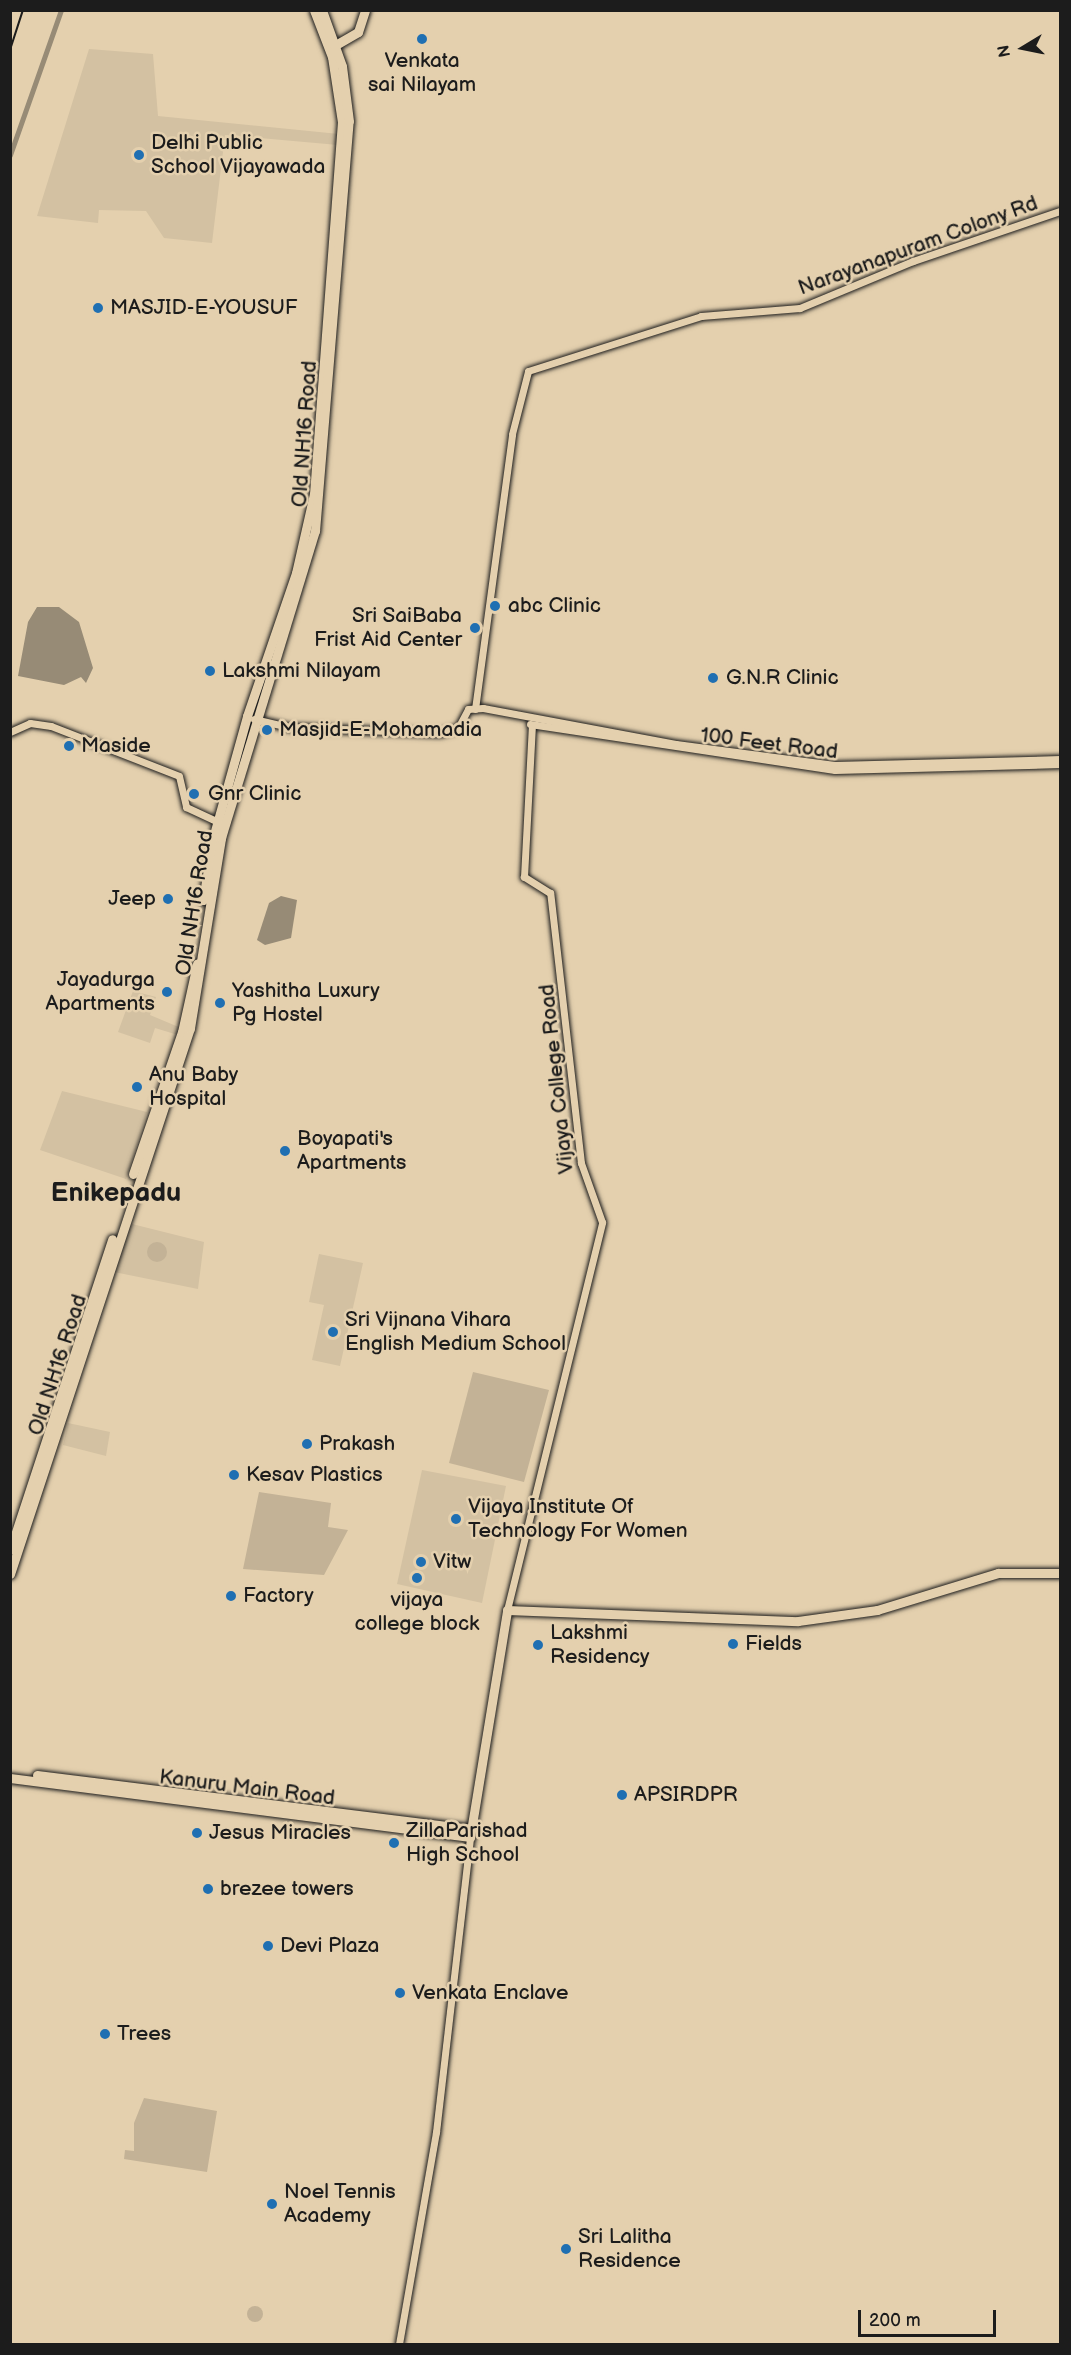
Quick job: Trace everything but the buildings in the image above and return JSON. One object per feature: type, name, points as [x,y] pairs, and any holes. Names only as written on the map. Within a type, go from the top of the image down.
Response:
[{"type":"main road","name":"Old NH16 Road","points":[[314,10],[333,46]]},
{"type":"main road","name":"Old NH16 Road","points":[[10,1550],[182,1032],[218,822],[296,573],[314,494],[341,159],[340,103],[333,46],[322,10]]},
{"type":"main road","points":[[333,46],[358,32],[364,10]]},
{"type":"main road","name":"Old NH16 Road","points":[[10,1574],[190,1028],[216,861],[250,718]]},
{"type":"main road","points":[[470,1833],[507,1610],[798,1621],[877,1610],[998,1573],[1060,1573]]},
{"type":"main road","name":"Kanuru Main Road","points":[[10,1772],[470,1833]]},
{"type":"main road","name":"Kanuru Main Road","points":[[10,1778],[242,1802]]},
{"type":"street","name":"Narayanapuram Colony Rd","points":[[477,709],[512,434],[528,371],[701,316],[800,308],[914,261],[1060,211]]},
{"type":"street","points":[[250,718],[289,728],[439,733],[458,728],[465,712],[477,709]]},
{"type":"street","name":"100 Feet Road","points":[[477,709],[532,725],[835,771],[1060,764]]},
{"type":"street","name":"100 Feet Road","points":[[477,709],[676,744],[835,765],[1060,759]]},
{"type":"street","points":[[10,732],[30,723],[51,726],[179,776],[186,807],[218,822]]},
{"type":"street","name":"Vijaya College Road","points":[[507,1610],[602,1222],[583,1174],[550,893],[528,882],[523,869],[532,725]]},
{"type":"street","points":[[399,2344],[436,2132],[470,1833]]},
{"type":"shaded area","name":"Delhi Public School Vijayawada","points":[[89,49],[153,54],[158,116],[339,134],[338,145],[225,135],[212,243],[164,238],[146,211],[99,210],[98,223],[37,216]]},
{"type":"shaded area","points":[[37,607],[59,607],[79,622],[93,668],[86,683],[81,677],[64,685],[18,676],[28,622]]},
{"type":"shaded area","points":[[281,896],[297,900],[291,938],[265,945],[257,940],[269,903]]},
{"type":"shaded area","points":[[133,991],[156,997],[150,1015],[181,1028],[178,1035],[155,1028],[150,1043],[118,1032]]},
{"type":"shaded area","points":[[62,1091],[147,1112],[126,1179],[40,1150]]},
{"type":"shaded area","points":[[128,1223],[204,1242],[198,1289],[114,1272]]},
{"type":"shaded area","points":[[157,1242],[164,1245],[167,1252],[164,1259],[157,1262],[150,1259],[147,1252],[150,1245]]},
{"type":"shaded area","name":"Sri Vijnana Vihara English Medium School","points":[[319,1254],[363,1263],[340,1366],[312,1360],[324,1305],[309,1302]]},
{"type":"shaded area","points":[[473,1372],[549,1390],[524,1482],[449,1463]]},
{"type":"shaded area","points":[[68,1423],[110,1432],[106,1456],[63,1445]]},
{"type":"shaded area","name":"Vijaya Institute Of Technology For Women","points":[[422,1470],[506,1486],[482,1603],[397,1584]]},
{"type":"shaded area","points":[[259,1492],[331,1503],[328,1527],[348,1530],[324,1575],[243,1569]]},
{"type":"shaded area","points":[[144,2098],[217,2111],[207,2172],[124,2159],[125,2150],[134,2151],[134,2123]]},
{"type":"shaded area","points":[[252,2306],[258,2306],[263,2314],[261,2320],[252,2322],[247,2317],[247,2311]]},
{"type":"waterway","points":[[10,155],[61,10]]},
{"type":"railway","points":[[10,50],[23,10]]},
{"type":"place","name":"Venkata sai Nilayam","points":[[422,39]]},
{"type":"place","name":"Delhi Public School Vijayawada","points":[[139,155]]},
{"type":"place","name":"MASJID-E-YOUSUF","points":[[98,308]]},
{"type":"place","name":"abc Clinic","points":[[495,606]]},
{"type":"place","name":"Sri SaiBaba Frist Aid Center","points":[[475,628]]},
{"type":"place","name":"Lakshmi Nilayam","points":[[210,671]]},
{"type":"place","name":"G.N.R Clinic","points":[[713,678]]},
{"type":"place","name":"Masjid-E-Mohamadia","points":[[267,730]]},
{"type":"place","name":"Maside","points":[[69,746]]},
{"type":"place","name":"Gnr Clinic","points":[[194,794]]},
{"type":"place","name":"Jeep","points":[[168,899]]},
{"type":"place","name":"Jayadurga Apartments","points":[[167,992]]},
{"type":"place","name":"Yashitha Luxury Pg Hostel","points":[[220,1003]]},
{"type":"place","name":"Anu Baby Hospital","points":[[137,1087]]},
{"type":"place","name":"Boyapati's Apartments","points":[[285,1151]]},
{"type":"place","name":"Sri Vijnana Vihara English Medium School","points":[[333,1332]]},
{"type":"place","name":"Prakash","points":[[307,1444]]},
{"type":"place","name":"Kesav Plastics","points":[[234,1475]]},
{"type":"place","name":"Vijaya Institute Of Technology For Women","points":[[456,1519]]},
{"type":"place","name":"Vitw","points":[[421,1562]]},
{"type":"place","name":"vijaya college block","points":[[417,1578]]},
{"type":"place","name":"Factory","points":[[231,1596]]},
{"type":"place","name":"Fields","points":[[733,1644]]},
{"type":"place","name":"Lakshmi Residency","points":[[538,1645]]},
{"type":"place","name":"APSIRDPR","points":[[622,1795]]},
{"type":"place","name":"Jesus Miracles","points":[[197,1833]]},
{"type":"place","name":"ZillaParishad High School","points":[[394,1843]]},
{"type":"place","name":"brezee towers","points":[[208,1889]]},
{"type":"place","name":"Devi Plaza","points":[[268,1946]]},
{"type":"place","name":"Venkata Enclave","points":[[400,1993]]},
{"type":"place","name":"Trees","points":[[105,2034]]},
{"type":"place","name":"Noel Tennis Academy","points":[[272,2204]]},
{"type":"place","name":"Sri Lalitha Residence","points":[[566,2249]]},
{"type":"district","name":"Enikepadu","points":[[116,1194]]}]
